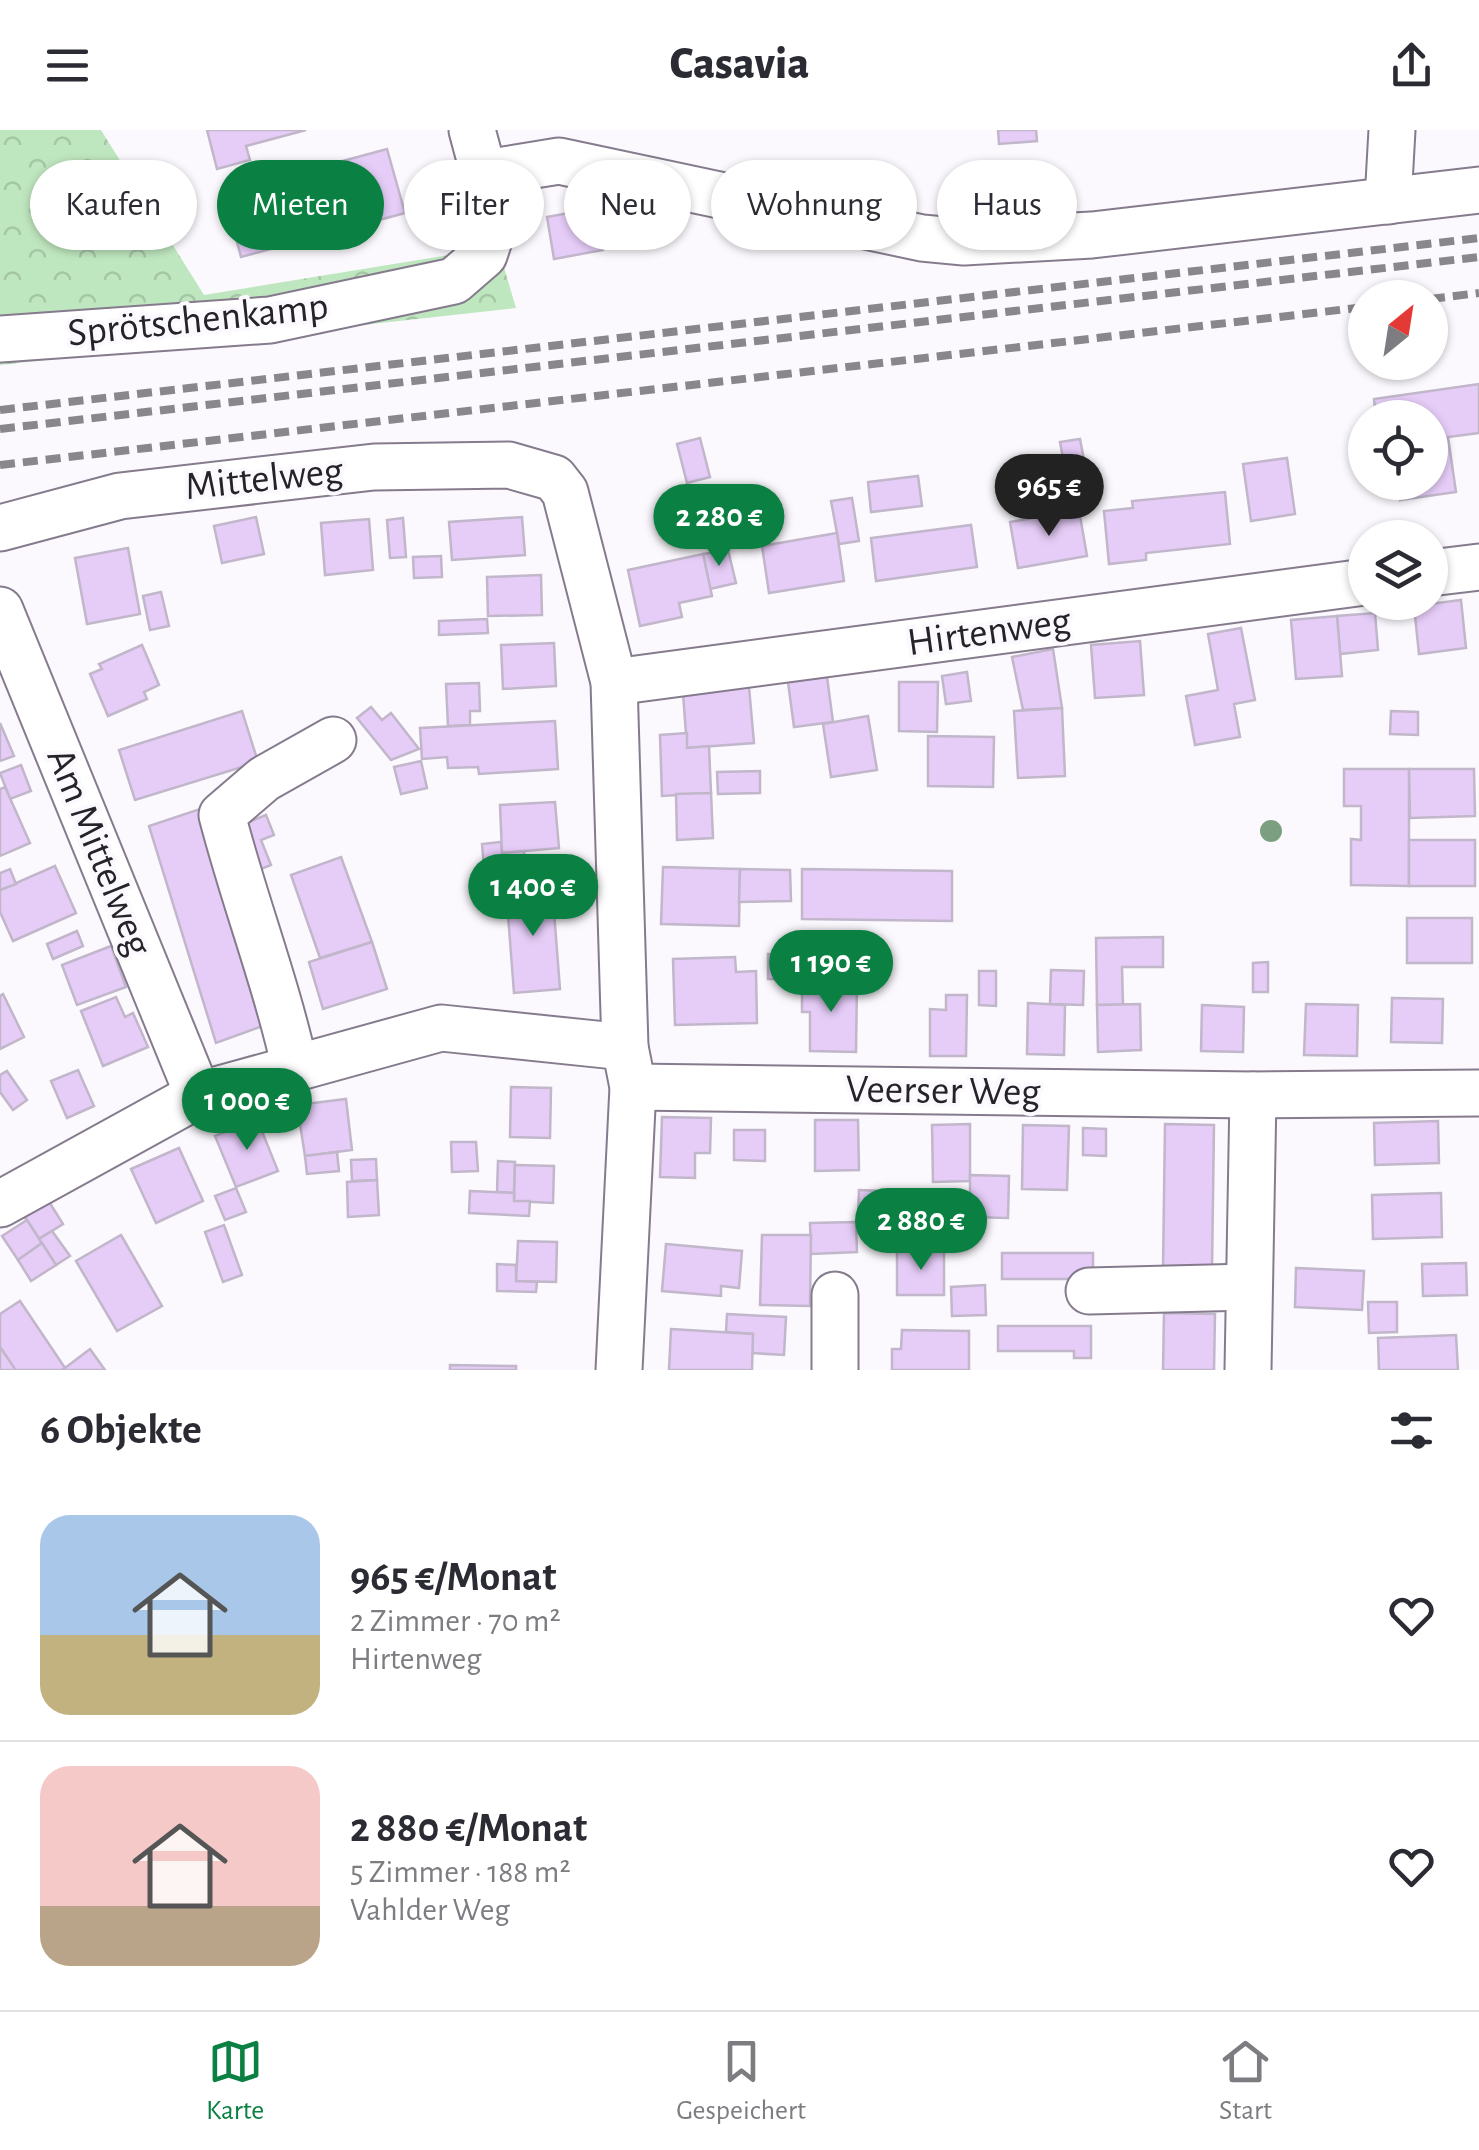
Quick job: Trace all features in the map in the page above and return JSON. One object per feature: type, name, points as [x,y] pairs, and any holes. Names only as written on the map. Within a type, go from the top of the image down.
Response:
[{"type":"street","points":[[472,130],[481,160]]},
{"type":"street","points":[[1388,202],[1392,130]]},
{"type":"street","points":[[544,164],[560,161],[922,238],[964,242],[1092,235],[1479,190]]},
{"type":"street","name":"Sprötschenkamp","points":[[0,339],[270,320],[454,281],[472,270],[485,250]]},
{"type":"street","name":"Mittelweg","points":[[0,528],[120,496],[286,474],[464,465],[533,468],[554,478],[572,510],[614,682]]},
{"type":"street","points":[[1448,571],[1479,567]]},
{"type":"street","name":"Hirtenweg","points":[[614,682],[1348,584]]},
{"type":"street","name":"Am Mittelweg","points":[[0,610],[198,1095]]},
{"type":"street","points":[[614,682],[629,1067],[619,1370]]},
{"type":"street","points":[[309,1064],[280,1003],[241,887],[222,815],[264,779],[332,740]]},
{"type":"street","points":[[269,880],[309,1064]]},
{"type":"street","name":"Veerser Weg","points":[[0,1204],[198,1095],[441,1028],[629,1067],[1253,1095],[1479,1093]]},
{"type":"street","points":[[1248,1370],[1253,1095]]},
{"type":"street","points":[[1090,1291],[1249,1287]]},
{"type":"street","points":[[835,1295],[835,1370]]},
{"type":"green space","points":[[0,130],[101,130],[120,160],[30,160],[30,250],[176,250],[204,295],[499,250],[516,308],[0,365]]},
{"type":"building","points":[[207,130],[306,130],[246,146],[250,160],[217,160],[217,169]]},
{"type":"building","points":[[998,130],[1036,130],[1037,141],[999,144]]},
{"type":"building","points":[[387,149],[404,213],[384,219],[384,160],[346,160]]},
{"type":"building","points":[[564,214],[564,250],[603,250],[554,259],[547,217]]},
{"type":"building","points":[[239,250],[267,250],[241,257]]},
{"type":"building","points":[[1479,384],[1479,433],[1448,437],[1448,400],[1374,399]]},
{"type":"building","points":[[1448,437],[1456,492],[1448,493]]},
{"type":"building","points":[[700,438],[710,477],[687,483],[677,444]]},
{"type":"building","points":[[1080,439],[1089,486],[1069,490],[1060,442]]},
{"type":"building","points":[[1287,458],[1295,514],[1251,521],[1243,464]]},
{"type":"building","points":[[918,476],[922,506],[871,512],[868,482]]},
{"type":"building","points":[[1225,492],[1230,544],[1146,553],[1146,560],[1109,564],[1104,511],[1133,508],[1132,501]]},
{"type":"building","points":[[852,498],[859,541],[839,544],[831,501]]},
{"type":"building","points":[[1079,510],[1087,556],[1018,568],[1010,522]]},
{"type":"building","points":[[256,517],[264,554],[222,563],[214,526]]},
{"type":"building","points":[[522,517],[525,555],[452,560],[449,522]]},
{"type":"building","points":[[403,518],[406,557],[390,558],[387,520]]},
{"type":"building","points":[[369,519],[373,570],[325,575],[321,523]]},
{"type":"building","points":[[971,525],[977,567],[876,581],[871,538]]},
{"type":"building","points":[[837,533],[844,581],[769,593],[762,546]]},
{"type":"building","points":[[128,548],[140,614],[87,624],[75,558]]},
{"type":"building","points":[[728,550],[736,583],[710,589],[703,554]]},
{"type":"building","points":[[703,554],[712,596],[679,603],[682,617],[640,626],[628,570]]},
{"type":"building","points":[[441,556],[442,577],[414,578],[413,557]]},
{"type":"building","points":[[541,575],[542,615],[488,616],[487,577]]},
{"type":"building","points":[[161,592],[169,626],[150,630],[143,596]]},
{"type":"building","points":[[1461,600],[1466,648],[1419,654],[1415,620],[1448,620],[1448,602]]},
{"type":"building","points":[[1337,616],[1376,620],[1378,650],[1340,654]]},
{"type":"building","points":[[1337,616],[1342,676],[1296,679],[1291,620]]},
{"type":"building","points":[[487,619],[488,633],[439,635],[439,621]]},
{"type":"building","points":[[1241,628],[1255,700],[1234,704],[1240,737],[1195,745],[1186,696],[1218,690],[1208,634]]},
{"type":"building","points":[[1140,641],[1144,695],[1095,698],[1091,645]]},
{"type":"building","points":[[554,643],[556,686],[503,689],[501,645]]},
{"type":"building","points":[[142,645],[159,685],[144,692],[147,699],[108,716],[90,674],[102,669],[99,664]]},
{"type":"building","points":[[1053,649],[1062,708],[1023,710],[1012,657]]},
{"type":"building","points":[[967,672],[971,701],[946,704],[942,676]]},
{"type":"building","points":[[827,677],[833,722],[794,727],[788,682]]},
{"type":"building","points":[[899,682],[938,682],[937,732],[899,731]]},
{"type":"building","points":[[479,683],[480,711],[470,711],[470,725],[448,726],[446,684]]},
{"type":"building","points":[[749,687],[754,743],[687,748],[683,693]]},
{"type":"building","points":[[371,707],[382,720],[391,713],[419,749],[391,760],[357,718]]},
{"type":"building","points":[[1062,708],[1065,776],[1018,778],[1014,711]]},
{"type":"building","points":[[242,711],[258,762],[135,800],[119,750]]},
{"type":"building","points":[[1391,711],[1418,712],[1418,735],[1390,734]]},
{"type":"building","points":[[868,716],[877,770],[831,777],[823,724]]},
{"type":"building","points":[[555,721],[558,769],[479,774],[478,767],[448,768],[447,757],[422,759],[420,728]]},
{"type":"building","points":[[0,723],[14,756],[0,761]]},
{"type":"building","points":[[687,733],[687,748],[709,746],[711,793],[662,796],[660,735]]},
{"type":"building","points":[[928,736],[994,737],[993,787],[928,786]]},
{"type":"building","points":[[421,761],[427,788],[401,794],[394,767]]},
{"type":"building","points":[[21,765],[31,791],[10,799],[0,773]]},
{"type":"building","points":[[1344,769],[1409,769],[1409,886],[1351,885],[1351,839],[1361,840],[1361,806],[1344,806]]},
{"type":"building","points":[[1409,769],[1474,769],[1475,816],[1410,818]]},
{"type":"building","points":[[760,771],[760,793],[718,794],[717,772]]},
{"type":"building","points":[[5,787],[30,843],[0,856],[0,789]]},
{"type":"building","points":[[711,793],[713,838],[677,840],[676,794]]},
{"type":"building","points":[[555,802],[559,848],[502,853],[500,805]]},
{"type":"building","points":[[203,808],[271,1023],[216,1043],[149,826]]},
{"type":"building","points":[[266,815],[274,835],[261,840],[271,865],[245,875],[227,831]]},
{"type":"building","points":[[1409,840],[1475,840],[1475,886],[1409,886]]},
{"type":"building","points":[[501,842],[502,853],[524,851],[525,865],[484,868],[482,844]]},
{"type":"building","points":[[341,857],[372,942],[320,958],[291,875]]},
{"type":"building","points":[[55,866],[76,913],[13,941],[0,912],[0,890]]},
{"type":"building","points":[[663,867],[740,869],[739,926],[661,924]]},
{"type":"building","points":[[10,869],[16,884],[0,890],[0,873]]},
{"type":"building","points":[[740,869],[790,870],[791,901],[739,902]]},
{"type":"building","points":[[802,869],[952,871],[952,921],[802,919]]},
{"type":"building","points":[[552,886],[560,989],[514,993],[506,889]]},
{"type":"building","points":[[1407,918],[1472,918],[1472,963],[1407,963]]},
{"type":"building","points":[[77,931],[83,946],[53,959],[47,944]]},
{"type":"building","points":[[1163,937],[1163,967],[1122,967],[1123,1005],[1097,1005],[1096,938]]},
{"type":"building","points":[[372,942],[387,989],[323,1009],[309,962]]},
{"type":"building","points":[[111,946],[126,987],[77,1005],[62,965]]},
{"type":"building","points":[[768,954],[788,954],[788,979],[768,979]]},
{"type":"building","points":[[735,957],[736,972],[756,971],[757,1023],[675,1025],[673,959]]},
{"type":"building","points":[[1268,962],[1268,992],[1253,992],[1253,963]]},
{"type":"building","points":[[1051,970],[1084,971],[1083,1005],[1050,1004]]},
{"type":"building","points":[[979,971],[996,971],[996,1006],[979,1005]]},
{"type":"building","points":[[802,981],[857,982],[856,1052],[810,1051],[810,1012],[802,1012]]},
{"type":"building","points":[[3,994],[24,1037],[0,1049],[0,996]]},
{"type":"building","points":[[946,995],[967,995],[966,1056],[930,1056],[930,1009],[946,1010]]},
{"type":"building","points":[[116,997],[125,1017],[133,1013],[148,1047],[103,1066],[81,1011]]},
{"type":"building","points":[[1392,998],[1443,999],[1442,1043],[1391,1042]]},
{"type":"building","points":[[1028,1003],[1065,1005],[1064,1055],[1027,1054]]},
{"type":"building","points":[[1140,1004],[1141,1050],[1098,1052],[1097,1005]]},
{"type":"building","points":[[1306,1004],[1358,1005],[1357,1056],[1304,1055]]},
{"type":"building","points":[[1202,1005],[1244,1007],[1243,1052],[1201,1051]]},
{"type":"building","points":[[78,1070],[94,1106],[67,1118],[51,1081]]},
{"type":"building","points":[[7,1071],[27,1100],[13,1110],[0,1092],[0,1075]]},
{"type":"building","points":[[511,1087],[551,1088],[550,1138],[510,1137]]},
{"type":"building","points":[[346,1099],[352,1150],[305,1156],[297,1105]]},
{"type":"building","points":[[662,1117],[711,1118],[710,1153],[695,1153],[695,1178],[660,1177]]},
{"type":"building","points":[[257,1119],[278,1171],[236,1187],[215,1136]]},
{"type":"building","points":[[815,1120],[858,1120],[859,1170],[815,1171]]},
{"type":"building","points":[[1438,1121],[1439,1163],[1375,1165],[1374,1123]]},
{"type":"building","points":[[970,1124],[970,1181],[933,1182],[932,1125]]},
{"type":"building","points":[[1165,1124],[1214,1125],[1212,1270],[1163,1270]]},
{"type":"building","points":[[1023,1125],[1069,1126],[1067,1190],[1022,1189]]},
{"type":"building","points":[[1083,1128],[1106,1129],[1106,1156],[1083,1155]]},
{"type":"building","points":[[734,1130],[765,1130],[765,1161],[734,1160]]},
{"type":"building","points":[[451,1142],[476,1142],[478,1171],[452,1172]]},
{"type":"building","points":[[179,1148],[203,1201],[156,1223],[131,1169]]},
{"type":"building","points":[[337,1152],[339,1171],[307,1174],[305,1156]]},
{"type":"building","points":[[376,1159],[377,1180],[352,1181],[351,1160]]},
{"type":"building","points":[[498,1161],[515,1162],[514,1193],[497,1192]]},
{"type":"building","points":[[515,1165],[554,1166],[553,1203],[514,1201]]},
{"type":"building","points":[[970,1175],[1009,1176],[1008,1218],[970,1217]]},
{"type":"building","points":[[377,1180],[379,1215],[348,1217],[347,1182]]},
{"type":"building","points":[[236,1188],[246,1212],[225,1220],[215,1196]]},
{"type":"building","points":[[859,1190],[882,1191],[880,1219],[858,1217]]},
{"type":"building","points":[[470,1191],[514,1193],[514,1201],[530,1201],[529,1216],[469,1213]]},
{"type":"building","points":[[43,1192],[63,1224],[39,1239],[19,1208]]},
{"type":"building","points":[[1441,1193],[1442,1237],[1373,1239],[1372,1195]]},
{"type":"building","points":[[27,1220],[42,1243],[18,1260],[2,1236]]},
{"type":"building","points":[[856,1222],[857,1252],[811,1254],[810,1223]]},
{"type":"building","points":[[224,1225],[242,1275],[223,1282],[205,1232]]},
{"type":"building","points":[[52,1231],[70,1256],[56,1265],[39,1239]]},
{"type":"building","points":[[121,1235],[162,1306],[117,1331],[76,1261]]},
{"type":"building","points":[[762,1235],[811,1235],[810,1306],[760,1305]]},
{"type":"building","points":[[518,1241],[557,1242],[556,1282],[516,1281]]},
{"type":"building","points":[[42,1243],[56,1265],[31,1281],[18,1260]]},
{"type":"building","points":[[666,1244],[742,1251],[739,1288],[721,1286],[721,1296],[662,1291]]},
{"type":"building","points":[[897,1251],[944,1251],[944,1295],[897,1295]]},
{"type":"building","points":[[1002,1253],[1093,1253],[1093,1279],[1002,1279]]},
{"type":"building","points":[[1466,1263],[1467,1295],[1423,1296],[1422,1264]]},
{"type":"building","points":[[497,1264],[516,1265],[516,1281],[537,1282],[536,1292],[497,1291]]},
{"type":"building","points":[[1296,1268],[1364,1271],[1362,1310],[1295,1307]]},
{"type":"building","points":[[985,1285],[986,1315],[952,1316],[951,1287]]},
{"type":"building","points":[[20,1301],[65,1368],[62,1370],[15,1370],[0,1347],[0,1314]]},
{"type":"building","points":[[1368,1302],[1397,1302],[1397,1332],[1369,1333]]},
{"type":"building","points":[[1164,1313],[1215,1314],[1214,1370],[1163,1370]]},
{"type":"building","points":[[727,1314],[786,1317],[784,1355],[752,1353],[753,1334],[726,1332]]},
{"type":"building","points":[[998,1326],[1091,1326],[1091,1358],[1074,1358],[1074,1351],[998,1351]]},
{"type":"building","points":[[671,1329],[753,1334],[752,1370],[669,1370]]},
{"type":"building","points":[[902,1330],[969,1331],[969,1370],[892,1370],[892,1349],[901,1349]]},
{"type":"building","points":[[1456,1335],[1458,1370],[1379,1370],[1378,1338]]},
{"type":"building","points":[[0,1347],[15,1369],[0,1370]]},
{"type":"building","points":[[90,1349],[105,1370],[62,1370],[65,1368]]},
{"type":"building","points":[[450,1365],[516,1366],[516,1370],[450,1370]]},
{"type":"railway","points":[[0,410],[1479,238]]},
{"type":"railway","points":[[0,429],[1479,257]]},
{"type":"railway","points":[[1448,297],[1479,293]]},
{"type":"railway","points":[[0,465],[1348,309]]}]
